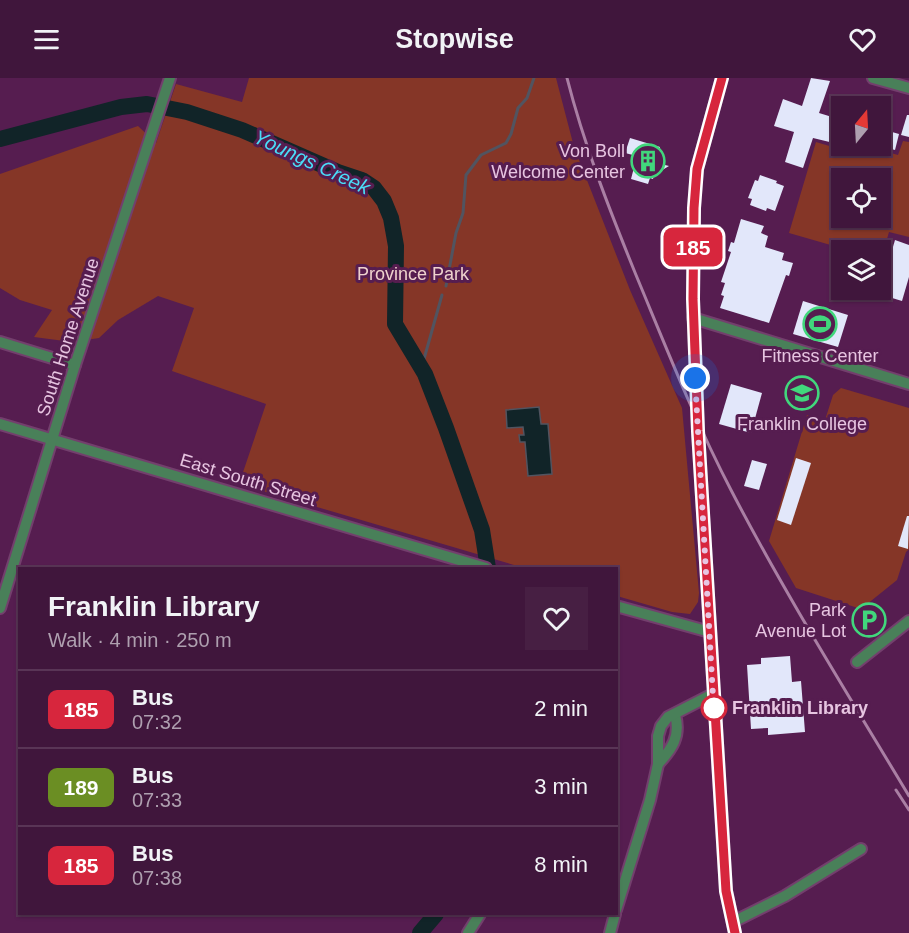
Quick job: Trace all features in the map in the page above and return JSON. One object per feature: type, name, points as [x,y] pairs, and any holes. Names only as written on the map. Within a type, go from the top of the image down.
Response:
[{"type":"street","points":[[722,78],[697,169],[694,208],[693,318],[696,408],[726,891],[734,928],[861,849]]},
{"type":"street","points":[[873,78],[907,84]]},
{"type":"street","name":"South Home Avenue","points":[[0,608],[75,365],[170,80]]},
{"type":"street","points":[[693,318],[909,384]]},
{"type":"street","points":[[0,342],[75,365]]},
{"type":"street","name":"East South Street","points":[[0,424],[482,567]]},
{"type":"street","points":[[618,607],[710,632]]},
{"type":"street","points":[[856,662],[909,621]]},
{"type":"street","points":[[618,901],[625,864],[650,800],[658,764],[658,736],[661,726],[668,717],[713,694]]},
{"type":"street","points":[[658,764],[676,741],[678,731],[675,715]]},
{"type":"street","points":[[468,933],[479,915]]},
{"type":"street","points":[[610,933],[615,915]]},
{"type":"green space","name":"Province Park","points":[[249,78],[556,78],[574,147],[630,290],[682,408],[699,593],[698,602],[690,614],[672,612],[618,596],[618,567],[521,567],[239,484],[266,404],[172,371],[194,308],[158,296],[118,320],[99,338],[72,342],[34,337],[52,310],[20,300],[0,288],[0,174],[138,126],[156,143],[176,84],[242,102]]},
{"type":"green space","points":[[903,141],[909,142],[909,237],[889,232],[887,240],[831,240],[831,245],[789,233],[816,142],[831,146],[831,156],[891,156],[891,153],[898,155]]},
{"type":"green space","points":[[841,388],[909,408],[909,549],[897,580],[861,609],[796,588],[769,541],[807,415],[825,420],[833,395]]},
{"type":"shaded area","points":[[539,407],[541,424],[548,424],[552,474],[528,476],[525,442],[520,442],[519,435],[524,435],[523,427],[507,428],[506,410]]},
{"type":"building","points":[[811,78],[830,81],[819,113],[831,117],[831,142],[813,138],[803,168],[785,162],[794,132],[774,126],[783,99],[802,106]]},
{"type":"building","points":[[907,115],[909,115],[909,137],[901,135]]},
{"type":"building","points":[[891,132],[899,134],[895,150],[891,149]]},
{"type":"building","name":"Von Boll Welcome Center","points":[[630,138],[660,147],[658,153],[661,154],[659,159],[661,164],[669,166],[654,175],[653,179],[650,178],[648,184],[631,179],[637,156],[625,153]]},
{"type":"building","points":[[760,175],[784,186],[775,211],[767,208],[766,211],[750,205],[752,199],[748,198],[755,180],[758,181]]},
{"type":"building","points":[[741,219],[764,226],[761,233],[768,236],[765,247],[784,253],[782,260],[793,263],[789,276],[786,275],[769,323],[720,308],[725,283],[721,282],[731,252],[728,251],[731,242],[734,243]]},
{"type":"building","points":[[895,240],[909,245],[909,277],[902,301],[891,298],[891,254]]},
{"type":"building","name":"Fitness Center","points":[[803,301],[848,315],[838,347],[793,334]]},
{"type":"building","points":[[731,384],[762,393],[751,433],[719,424]]},
{"type":"building","points":[[796,458],[811,463],[791,525],[777,520]]},
{"type":"building","points":[[752,460],[767,464],[759,490],[744,486]]},
{"type":"building","points":[[907,516],[909,516],[908,549],[898,546]]},
{"type":"building","points":[[790,656],[792,682],[801,681],[805,732],[768,735],[768,728],[751,729],[747,665],[761,664],[761,658]]},
{"type":"waterway","points":[[446,286],[456,233],[463,213],[466,175],[481,155],[506,143],[511,134],[518,108],[527,98],[534,78]]},
{"type":"waterway","name":"Youngs Creek","points":[[0,139],[121,107],[147,104],[187,112],[242,130],[338,172],[362,180],[374,188],[384,201],[391,218],[396,246],[395,324],[425,374],[446,428],[482,530],[488,567]]},
{"type":"waterway","points":[[425,374],[424,359],[442,295]]},
{"type":"waterway","name":"Youngs Creek","points":[[420,933],[435,915]]},
{"type":"railway","points":[[567,78],[589,153],[607,202],[705,437],[773,568],[909,796]]},
{"type":"railway","points":[[896,790],[909,810]]},
{"type":"bus line","name":"185","points":[[722,78],[697,169],[693,299],[698,431],[726,891],[735,933]]},
{"type":"place","name":"Von Boll Welcome Center","points":[[648,161]]},
{"type":"place","name":"Fitness Center","points":[[820,324]]},
{"type":"place","name":"Franklin College","points":[[802,393]]},
{"type":"place","name":"Park Avenue Lot","points":[[869,620]]},
{"type":"place","name":"Franklin Library","points":[[714,708]]},
{"type":"route","points":[[695,378],[714,714],[714,708]]}]
